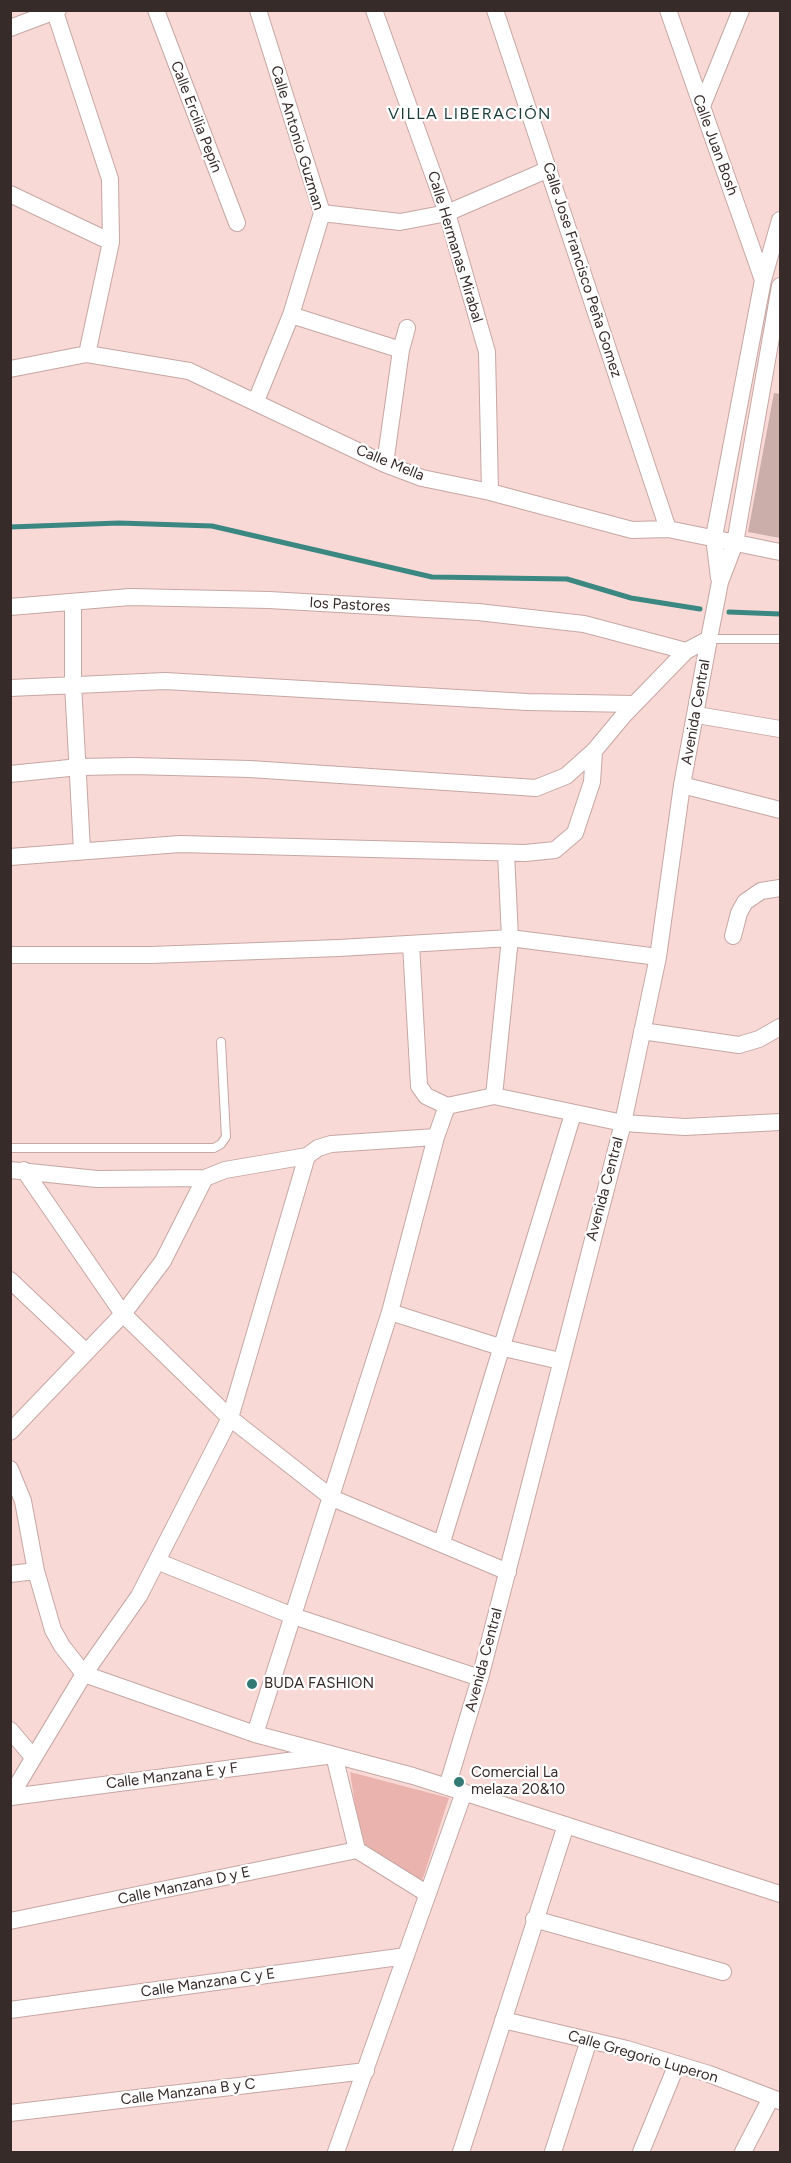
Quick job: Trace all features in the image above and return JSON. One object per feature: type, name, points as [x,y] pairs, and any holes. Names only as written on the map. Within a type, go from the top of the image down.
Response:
[{"type":"street","name":"Calle Ercilia Pepín","points":[[156,10],[237,223]]},
{"type":"street","name":"Calle Antonio Guzman","points":[[256,401],[291,315],[322,213],[258,10]]},
{"type":"street","name":"Calle Hermanas Mirabal","points":[[374,10],[447,213],[488,352],[490,492]]},
{"type":"street","points":[[497,17],[512,10]]},
{"type":"street","name":"Calle Juan Bosh","points":[[668,10],[763,280]]},
{"type":"street","points":[[702,106],[741,10]]},
{"type":"street","points":[[10,28],[56,11],[110,179],[111,242],[87,354]]},
{"type":"street","name":"Calle Jose Francisco Peña Gomez","points":[[497,17],[668,529]]},
{"type":"street","points":[[322,213],[400,222],[447,213],[549,169]]},
{"type":"street","points":[[10,194],[111,242]]},
{"type":"street","name":"Avenida Central","points":[[720,582],[714,537],[763,280],[780,220]]},
{"type":"street","name":"Avenida Central","points":[[447,1787],[508,1572],[560,1361],[623,1123],[658,957],[682,786],[720,582],[735,543],[776,336],[780,286]]},
{"type":"street","points":[[291,315],[401,350]]},
{"type":"street","points":[[385,464],[401,350],[407,328]]},
{"type":"street","name":"Calle Mella","points":[[10,369],[87,354],[189,371],[385,464],[422,478],[490,492],[632,530],[668,529],[780,552]]},
{"type":"street","name":"los Pastores","points":[[10,607],[130,597],[246,600],[478,612],[584,624],[686,651]]},
{"type":"street","points":[[73,602],[73,684],[82,850]]},
{"type":"street","points":[[10,774],[79,767],[250,769],[536,788],[566,776],[594,751],[634,704],[686,651],[709,639]]},
{"type":"street","points":[[10,688],[165,681],[527,702],[634,704]]},
{"type":"street","points":[[697,715],[780,729]]},
{"type":"street","points":[[10,858],[82,850],[180,844],[506,853],[555,850],[568,842],[575,833],[592,782],[594,751]]},
{"type":"street","points":[[682,786],[780,810]]},
{"type":"street","points":[[494,1096],[510,938],[506,853]]},
{"type":"street","points":[[733,936],[739,913],[745,902],[761,891],[780,888]]},
{"type":"street","points":[[10,955],[151,955],[510,938],[658,957]]},
{"type":"street","points":[[411,944],[419,1086],[426,1096],[447,1106],[494,1096],[623,1123],[685,1127],[780,1122]]},
{"type":"street","points":[[642,1031],[739,1045],[759,1039],[780,1027]]},
{"type":"street","points":[[255,1734],[390,1312],[436,1137],[447,1106]]},
{"type":"street","points":[[442,1542],[573,1114]]},
{"type":"street","points":[[17,1170],[98,1179],[205,1178],[225,1170],[307,1156],[318,1148],[331,1144],[436,1137]]},
{"type":"street","points":[[10,1797],[84,1674],[139,1596],[159,1562],[230,1418],[307,1156]]},
{"type":"street","points":[[17,1170],[123,1314],[230,1418],[332,1498],[442,1542],[508,1572]]},
{"type":"street","points":[[10,1432],[85,1351],[123,1314],[163,1260],[205,1178]]},
{"type":"street","points":[[10,1280],[85,1351]]},
{"type":"street","points":[[390,1312],[500,1347],[560,1361]]},
{"type":"street","points":[[10,1469],[23,1501],[36,1571],[56,1637],[84,1674],[255,1734],[464,1792],[780,1894]]},
{"type":"street","points":[[159,1562],[293,1616],[480,1677]]},
{"type":"street","points":[[10,1574],[36,1571]]},
{"type":"street","points":[[10,1730],[33,1757]]},
{"type":"street","points":[[334,1755],[357,1850],[426,1893]]},
{"type":"street","name":"Calle Manzana E y F","points":[[10,1797],[334,1755]]},
{"type":"street","points":[[336,2152],[426,1893],[464,1792]]},
{"type":"street","points":[[461,2152],[566,1825]]},
{"type":"street","name":"Calle Manzana D y E","points":[[10,1921],[357,1850]]},
{"type":"street","points":[[534,1919],[723,1972]]},
{"type":"street","name":"Calle Manzana C y E","points":[[10,2010],[406,1956]]},
{"type":"street","name":"Calle Gregorio Luperon","points":[[503,2020],[677,2064],[776,2099]]},
{"type":"street","points":[[553,2152],[589,2040]]},
{"type":"street","points":[[641,2152],[677,2064]]},
{"type":"street","name":"Calle Manzana B y C","points":[[10,2113],[366,2071]]},
{"type":"street","points":[[743,2152],[776,2099]]},
{"type":"lane","points":[[709,639],[780,639]]},
{"type":"lane","points":[[10,1148],[214,1148],[226,1137],[221,1041]]},
{"type":"shaded area","points":[[350,1772],[449,1798],[422,1881],[361,1844]]},
{"type":"building","points":[[774,393],[780,394],[780,538],[748,532]]},
{"type":"waterway","points":[[10,527],[119,523],[212,526],[432,577],[567,579],[631,598],[700,609]]},
{"type":"waterway","points":[[729,612],[780,614]]},
{"type":"place","name":"BUDA FASHION","points":[[252,1684]]},
{"type":"place","name":"Comercial La melaza 20&10","points":[[459,1782]]},
{"type":"district","name":"VILLA LIBERACIÓN","points":[[470,114]]}]
